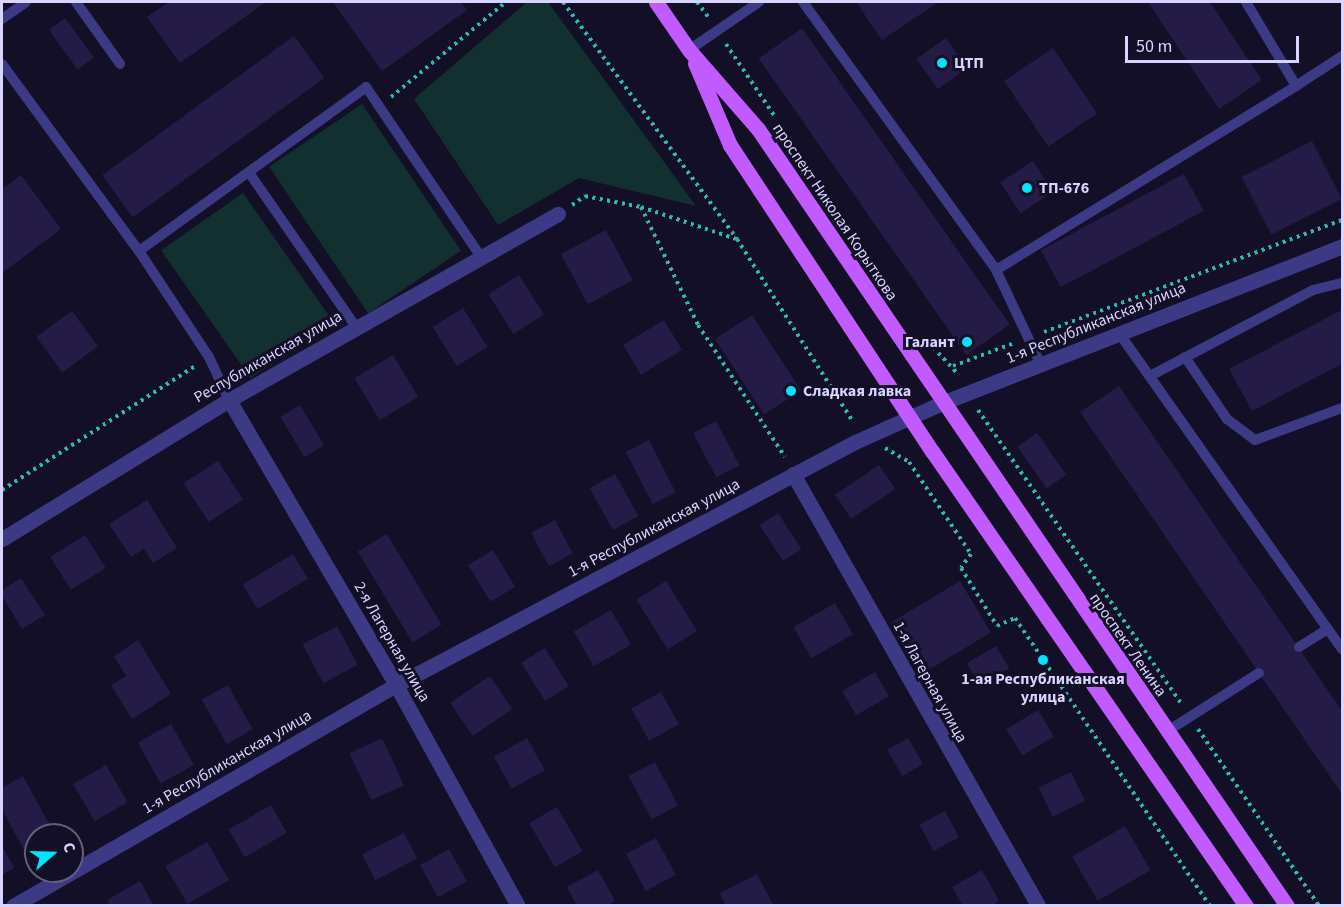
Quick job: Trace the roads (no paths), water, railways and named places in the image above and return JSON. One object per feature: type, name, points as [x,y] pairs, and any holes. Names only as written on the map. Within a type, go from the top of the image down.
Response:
[{"type":"main road","name":"проспект Николая Корыткова","points":[[656,2],[690,50],[758,129],[942,403]]},
{"type":"main road","name":"проспект Николая Корыткова","points":[[690,50],[730,145],[909,416]]},
{"type":"main road","name":"проспект Ленина","points":[[942,403],[1287,906]]},
{"type":"main road","points":[[909,416],[1246,906]]},
{"type":"street","name":"Республиканская улица","points":[[2,539],[229,400],[558,214]]},
{"type":"street","name":"1-я Республиканская улица","points":[[13,906],[396,685],[794,474],[909,416],[1342,246]]},
{"type":"street","name":"2-я Лагерная улица","points":[[229,400],[396,685],[518,906]]},
{"type":"street","name":"1-я Лагерная улица","points":[[794,474],[1038,906]]},
{"type":"lane","points":[[2,19],[26,2]]},
{"type":"lane","points":[[76,2],[120,64]]},
{"type":"lane","points":[[690,50],[759,2]]},
{"type":"lane","points":[[803,2],[996,270],[1041,365]]},
{"type":"lane","points":[[1246,2],[1296,86]]},
{"type":"lane","points":[[996,270],[1342,56]]},
{"type":"lane","points":[[2,64],[139,251],[209,357],[229,400]]},
{"type":"lane","points":[[139,251],[250,174],[366,87],[482,257]]},
{"type":"lane","points":[[250,174],[356,327]]},
{"type":"lane","points":[[1150,376],[1313,290],[1342,283]]},
{"type":"lane","points":[[1119,333],[1342,649]]},
{"type":"lane","points":[[1185,357],[1227,418],[1255,440],[1342,408]]},
{"type":"lane","points":[[1299,647],[1328,629]]},
{"type":"lane","points":[[1166,732],[1259,673]]},
{"type":"place","name":"ЦТП","points":[[942,63]]},
{"type":"place","name":"ТП-676","points":[[1027,188]]},
{"type":"place","name":"Галант","points":[[967,342]]},
{"type":"place","name":"Сладкая лавка","points":[[791,391]]},
{"type":"place","name":"1-ая Республиканская улица","points":[[1043,660]]}]
